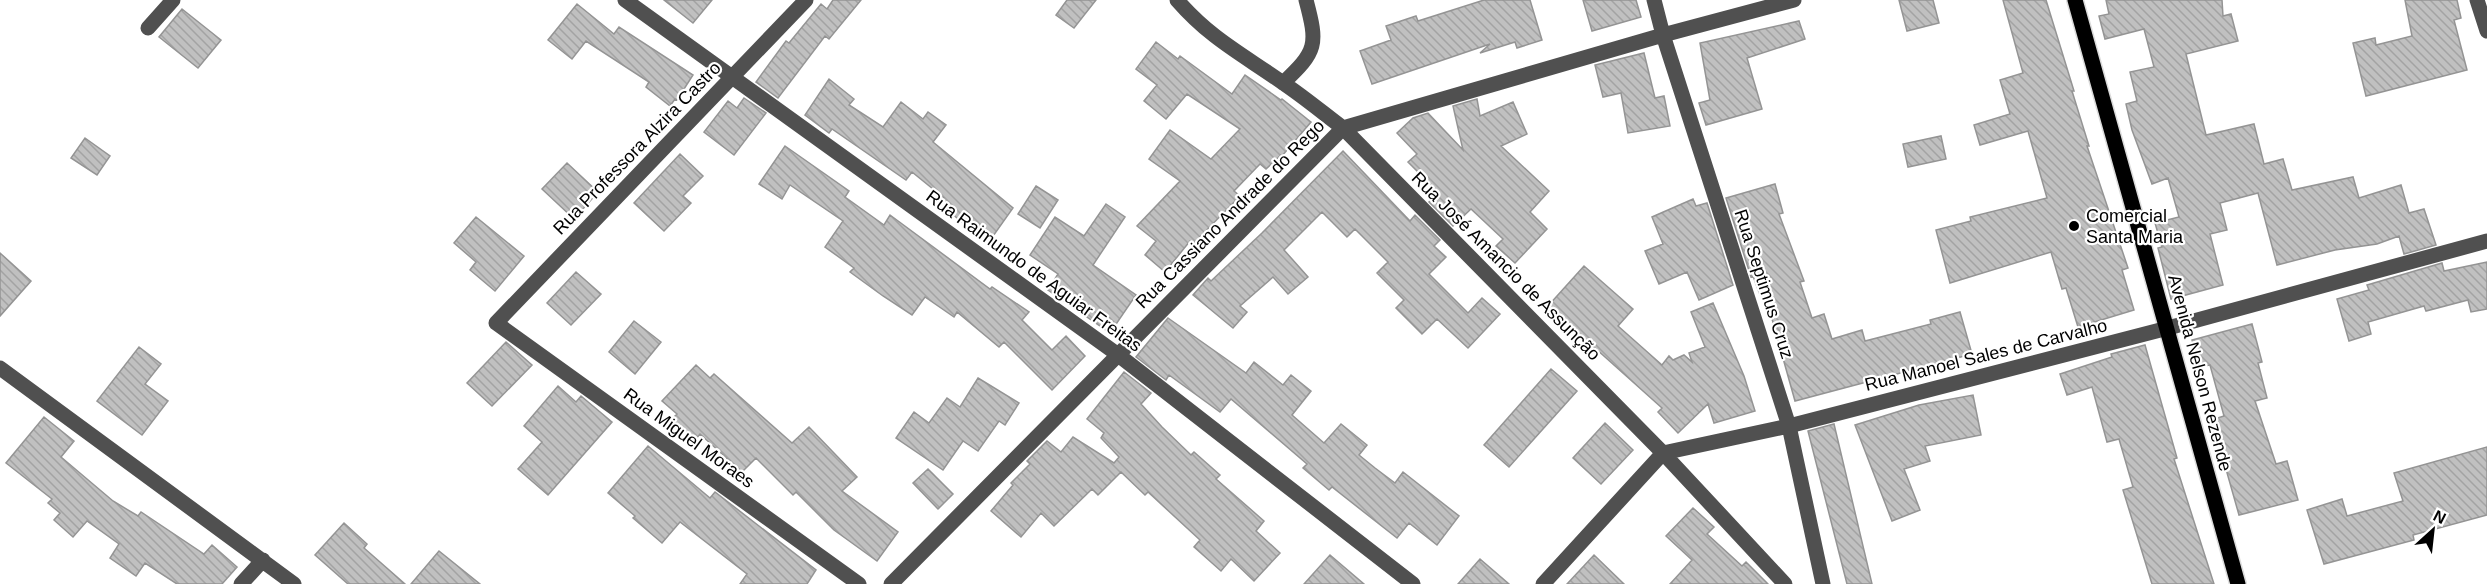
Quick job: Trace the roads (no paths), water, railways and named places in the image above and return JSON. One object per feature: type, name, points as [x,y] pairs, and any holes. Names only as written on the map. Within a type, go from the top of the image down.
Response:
[{"type":"main road","name":"Avenida Nelson Rezende","points":[[2075,0],[2238,584]]},
{"type":"street","points":[[148,28],[173,0]]},
{"type":"street","name":"Rua Raimundo de Aguiar Freitas","points":[[625,0],[1117,354],[1413,584]]},
{"type":"street","name":"Rua Professora Alzira Castro","points":[[496,323],[806,0]]},
{"type":"street","name":"Rua José Amancio de Assunção","points":[[1177,0],[1207,32],[1283,83],[1343,128],[1663,453],[1785,584]]},
{"type":"street","points":[[1283,83],[1304,63],[1311,51],[1313,36],[1306,0]]},
{"type":"street","name":"Rua Septimus Cruz","points":[[1654,0],[1789,426],[1823,584]]},
{"type":"street","name":"Rua Cassiano Andrade do Rego","points":[[891,584],[1343,128],[1664,34],[1794,0]]},
{"type":"street","points":[[2477,0],[2487,32]]},
{"type":"street","name":"Rua Manoel Sales de Carvalho","points":[[1663,453],[1789,426],[2168,328],[2487,241]]},
{"type":"street","name":"Rua Miguel Moraes","points":[[496,323],[859,584]]},
{"type":"street","points":[[0,368],[294,584]]},
{"type":"street","points":[[1543,584],[1663,453]]},
{"type":"street","points":[[241,584],[263,560]]},
{"type":"place","name":"Comercial Santa Maria","points":[[2074,226]]}]
